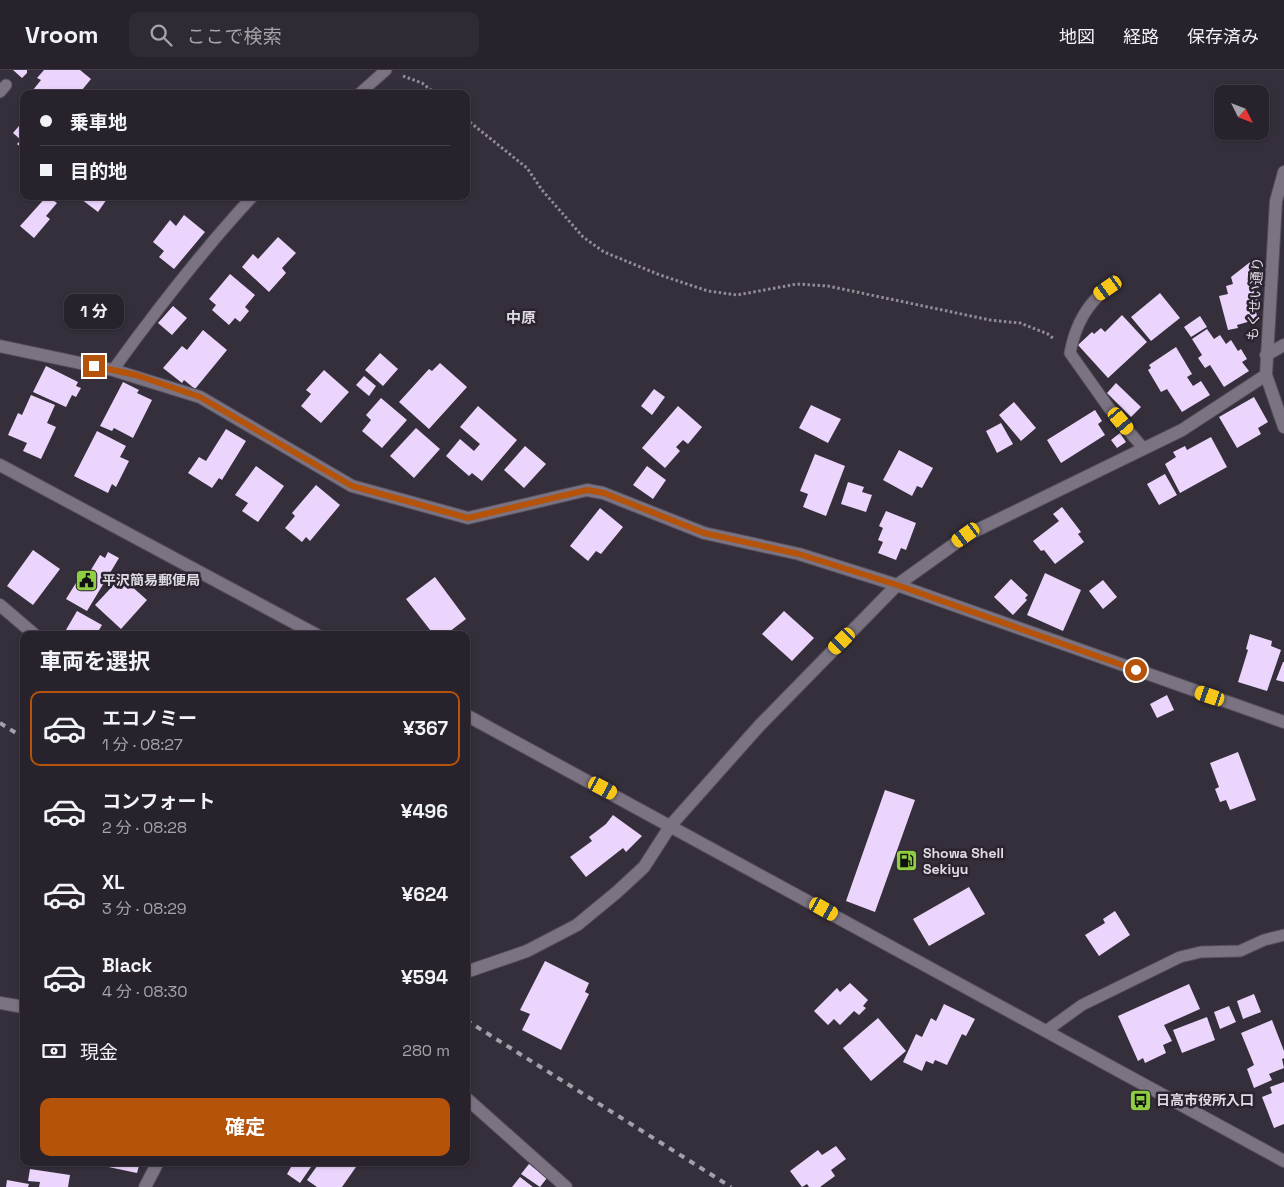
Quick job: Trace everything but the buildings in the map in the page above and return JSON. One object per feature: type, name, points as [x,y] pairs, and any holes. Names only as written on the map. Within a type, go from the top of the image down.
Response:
[{"type":"street","name":"もくせい通り","points":[[1284,172],[1276,201],[1266,355],[1266,375],[1284,427]]},
{"type":"street","points":[[1266,355],[1284,345]]},
{"type":"street","points":[[0,346],[113,370],[200,397],[352,486],[468,518],[587,490],[604,493],[704,533],[799,554],[897,585],[1284,722]]},
{"type":"street","points":[[470,971],[527,951],[577,925],[644,867],[671,825],[760,725],[897,585],[966,535],[1182,430],[1266,375]]},
{"type":"street","points":[[0,465],[310,631]]},
{"type":"street","points":[[0,605],[29,631]]},
{"type":"street","points":[[470,717],[671,825],[1284,1162]]},
{"type":"street","points":[[0,1003],[20,1006]]},
{"type":"street","points":[[470,1102],[566,1187]]},
{"type":"street","points":[[145,1187],[156,1166]]},
{"type":"lane","points":[[365,90],[391,72]]},
{"type":"lane","points":[[113,370],[161,303],[215,237],[249,200]]},
{"type":"lane","points":[[1108,288],[1093,299],[1073,335],[1070,353],[1110,408],[1144,449]]},
{"type":"lane","points":[[1046,1031],[1082,1005],[1180,957],[1201,952],[1240,951],[1264,940],[1284,935]]},
{"type":"path","points":[[391,72],[422,84],[430,90]]},
{"type":"path","points":[[470,122],[527,168],[552,203],[583,237],[604,252],[625,261],[708,292],[737,295],[797,284],[828,286],[990,320],[1020,323],[1048,334],[1070,353]]},
{"type":"railway","points":[[0,723],[20,736]]},
{"type":"railway","points":[[470,1023],[731,1187]]},
{"type":"place","name":"平沢簡易郵便局","points":[[86,580]]},
{"type":"place","name":"Showa Shell Sekiyu","points":[[907,861]]},
{"type":"place","name":"日高市役所入口","points":[[1140,1100]]},
{"type":"district","name":"中原","points":[[521,317]]},
{"type":"route","points":[[94,366],[136,375],[200,397],[352,486],[468,518],[587,490],[604,493],[704,533],[799,554],[897,585],[1136,670]]}]
